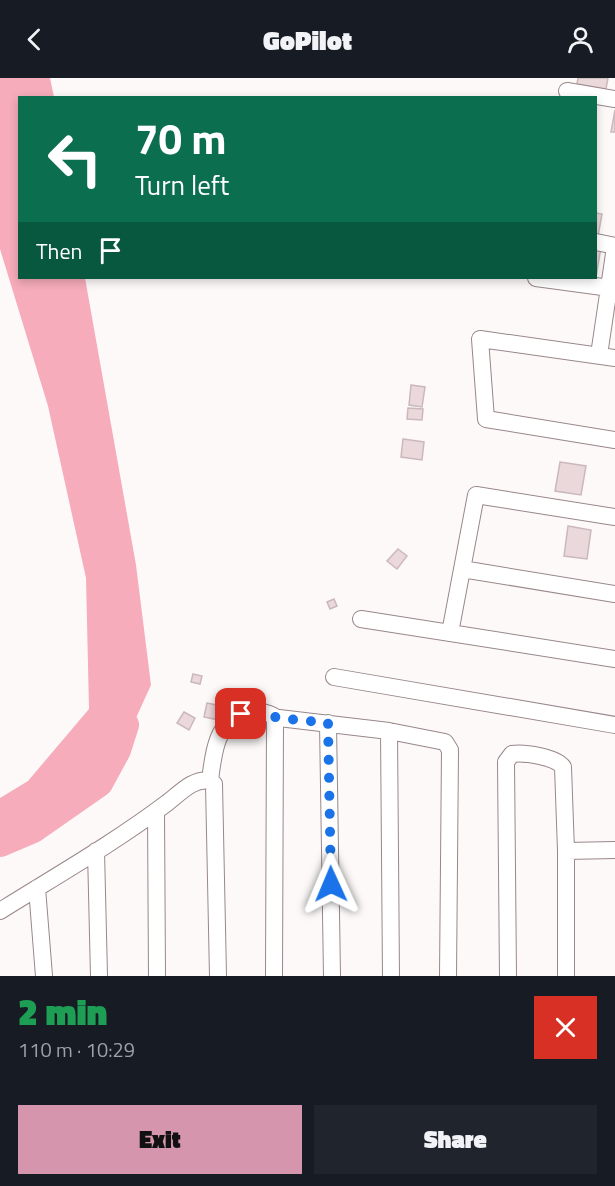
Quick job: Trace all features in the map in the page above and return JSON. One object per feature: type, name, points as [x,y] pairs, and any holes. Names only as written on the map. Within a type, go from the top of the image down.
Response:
[{"type":"street","points":[[567,89],[615,99]]},
{"type":"street","points":[[597,242],[615,246],[610,288],[607,357],[480,339],[486,419],[615,440]]},
{"type":"street","points":[[543,279],[610,288]]},
{"type":"street","points":[[450,633],[476,495],[615,517]]},
{"type":"street","points":[[462,569],[615,594]]},
{"type":"street","points":[[361,619],[615,659]]},
{"type":"street","points":[[334,677],[615,725]]},
{"type":"street","points":[[218,976],[213,784],[210,781],[222,729],[241,714],[255,711],[266,712],[277,718],[389,731],[445,742],[450,750],[448,976]]},
{"type":"street","points":[[273,976],[277,718]]},
{"type":"street","points":[[328,723],[332,976]]},
{"type":"street","points":[[389,731],[391,976]]},
{"type":"street","points":[[508,976],[507,762],[512,754],[519,753],[559,761],[563,767],[566,976]]},
{"type":"street","points":[[0,911],[96,851],[198,780],[210,781]]},
{"type":"street","points":[[156,811],[156,976]]},
{"type":"street","points":[[566,851],[615,850]]},
{"type":"street","points":[[96,851],[99,976]]},
{"type":"street","points":[[37,888],[44,976]]},
{"type":"shaded area","points":[[0,78],[50,78],[54,96],[18,96],[18,279],[85,279],[136,565],[151,685],[120,753],[0,849],[0,798],[28,781],[89,709],[86,578],[48,406],[0,249]]},
{"type":"building","points":[[578,78],[608,78],[606,89],[577,84]]},
{"type":"building","points":[[615,110],[615,132],[611,132]]},
{"type":"building","points":[[597,213],[602,214],[597,236]]},
{"type":"building","points":[[597,246],[601,247],[597,271]]},
{"type":"building","points":[[572,279],[596,279],[595,283]]},
{"type":"building","points":[[411,385],[425,387],[422,407],[409,405]]},
{"type":"building","points":[[408,408],[423,409],[422,420],[407,419]]},
{"type":"building","points":[[403,439],[424,442],[422,460],[401,457]]},
{"type":"building","points":[[560,462],[586,466],[581,495],[555,491]]},
{"type":"building","points":[[568,526],[591,530],[587,559],[564,556]]},
{"type":"building","points":[[398,549],[407,556],[397,569],[387,561]]},
{"type":"building","points":[[334,599],[337,606],[330,609],[327,602]]},
{"type":"building","points":[[193,674],[202,676],[200,684],[191,682]]},
{"type":"building","points":[[207,703],[222,706],[219,720],[204,717]]},
{"type":"building","points":[[184,712],[195,718],[189,730],[177,723]]},
{"type":"waterway","points":[[0,843],[33,829],[99,783],[117,750],[125,725]]},
{"type":"route","points":[[241,714],[255,711],[266,712],[277,718],[328,723],[331,884]]}]
